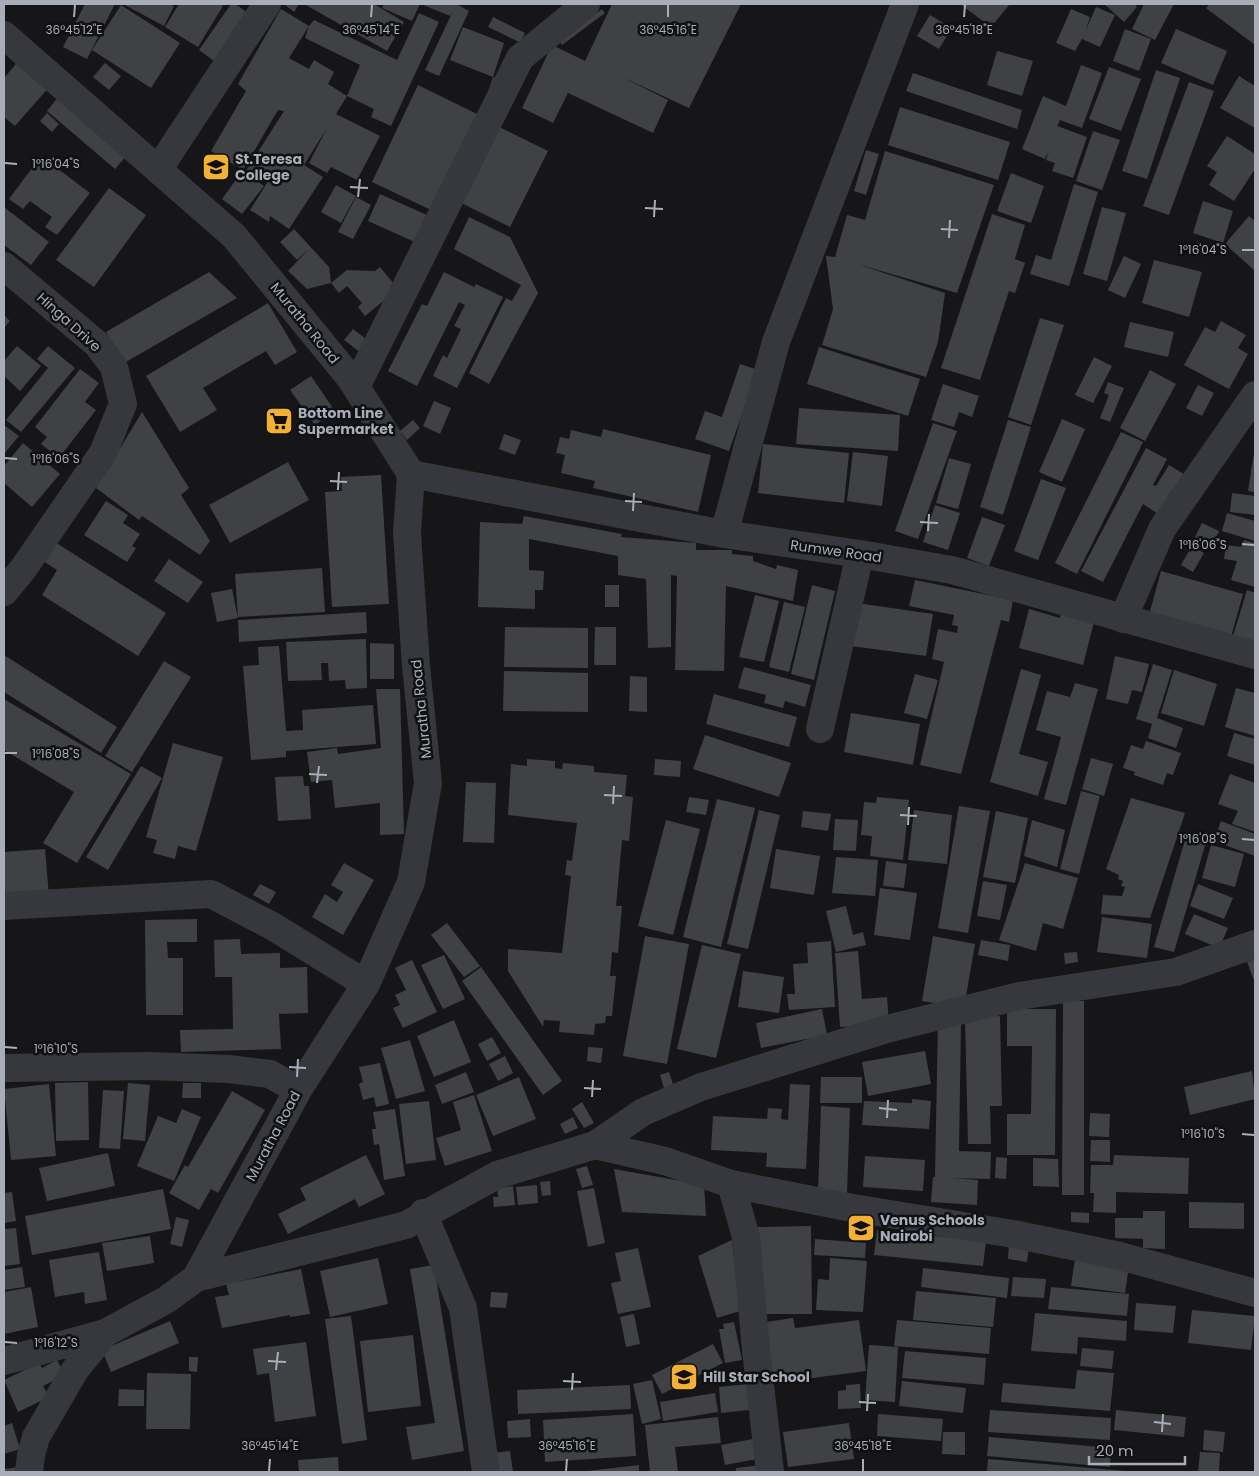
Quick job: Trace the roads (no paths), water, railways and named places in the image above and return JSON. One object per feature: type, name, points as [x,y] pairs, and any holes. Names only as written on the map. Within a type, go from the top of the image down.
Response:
[{"type":"street","points":[[158,170],[267,4]]},
{"type":"street","points":[[356,387],[520,58],[586,4]]},
{"type":"street","points":[[724,534],[776,342],[905,4]]},
{"type":"street","name":"Muratha Road","points":[[4,35],[234,236],[356,387],[410,474],[407,533],[416,666],[428,783],[411,882],[366,984],[298,1090],[196,1278],[166,1300],[105,1333],[4,1361]]},
{"type":"street","name":"Hinga Drive","points":[[4,266],[96,344],[114,367],[123,404],[103,453],[23,569],[4,592]]},
{"type":"street","points":[[1124,619],[1162,528],[1255,395]]},
{"type":"street","name":"Rumwe Road","points":[[410,474],[724,534],[952,570],[1255,655]]},
{"type":"street","points":[[820,729],[860,554]]},
{"type":"street","points":[[4,906],[211,894],[274,927],[366,984]]},
{"type":"street","points":[[196,1278],[406,1225],[424,1213],[497,1175],[595,1145],[643,1112],[701,1087],[887,1029],[1019,996],[1176,972],[1255,944]]},
{"type":"street","points":[[4,1068],[149,1066],[229,1069],[270,1074],[298,1090]]},
{"type":"street","points":[[595,1145],[665,1161],[731,1184],[847,1207],[1013,1234],[1092,1250],[1255,1293]]},
{"type":"street","points":[[731,1184],[746,1237],[756,1350],[770,1472]]},
{"type":"street","points":[[424,1213],[463,1308],[486,1472]]},
{"type":"street","points":[[29,1472],[36,1437],[75,1370],[105,1333]]},
{"type":"place","name":"St.Teresa College","points":[[216,167]]},
{"type":"place","name":"Bottom Line Supermarket","points":[[279,421]]},
{"type":"place","name":"Venus Schools Nairobi","points":[[861,1228]]},
{"type":"place","name":"Hill Star School","points":[[684,1377]]}]
